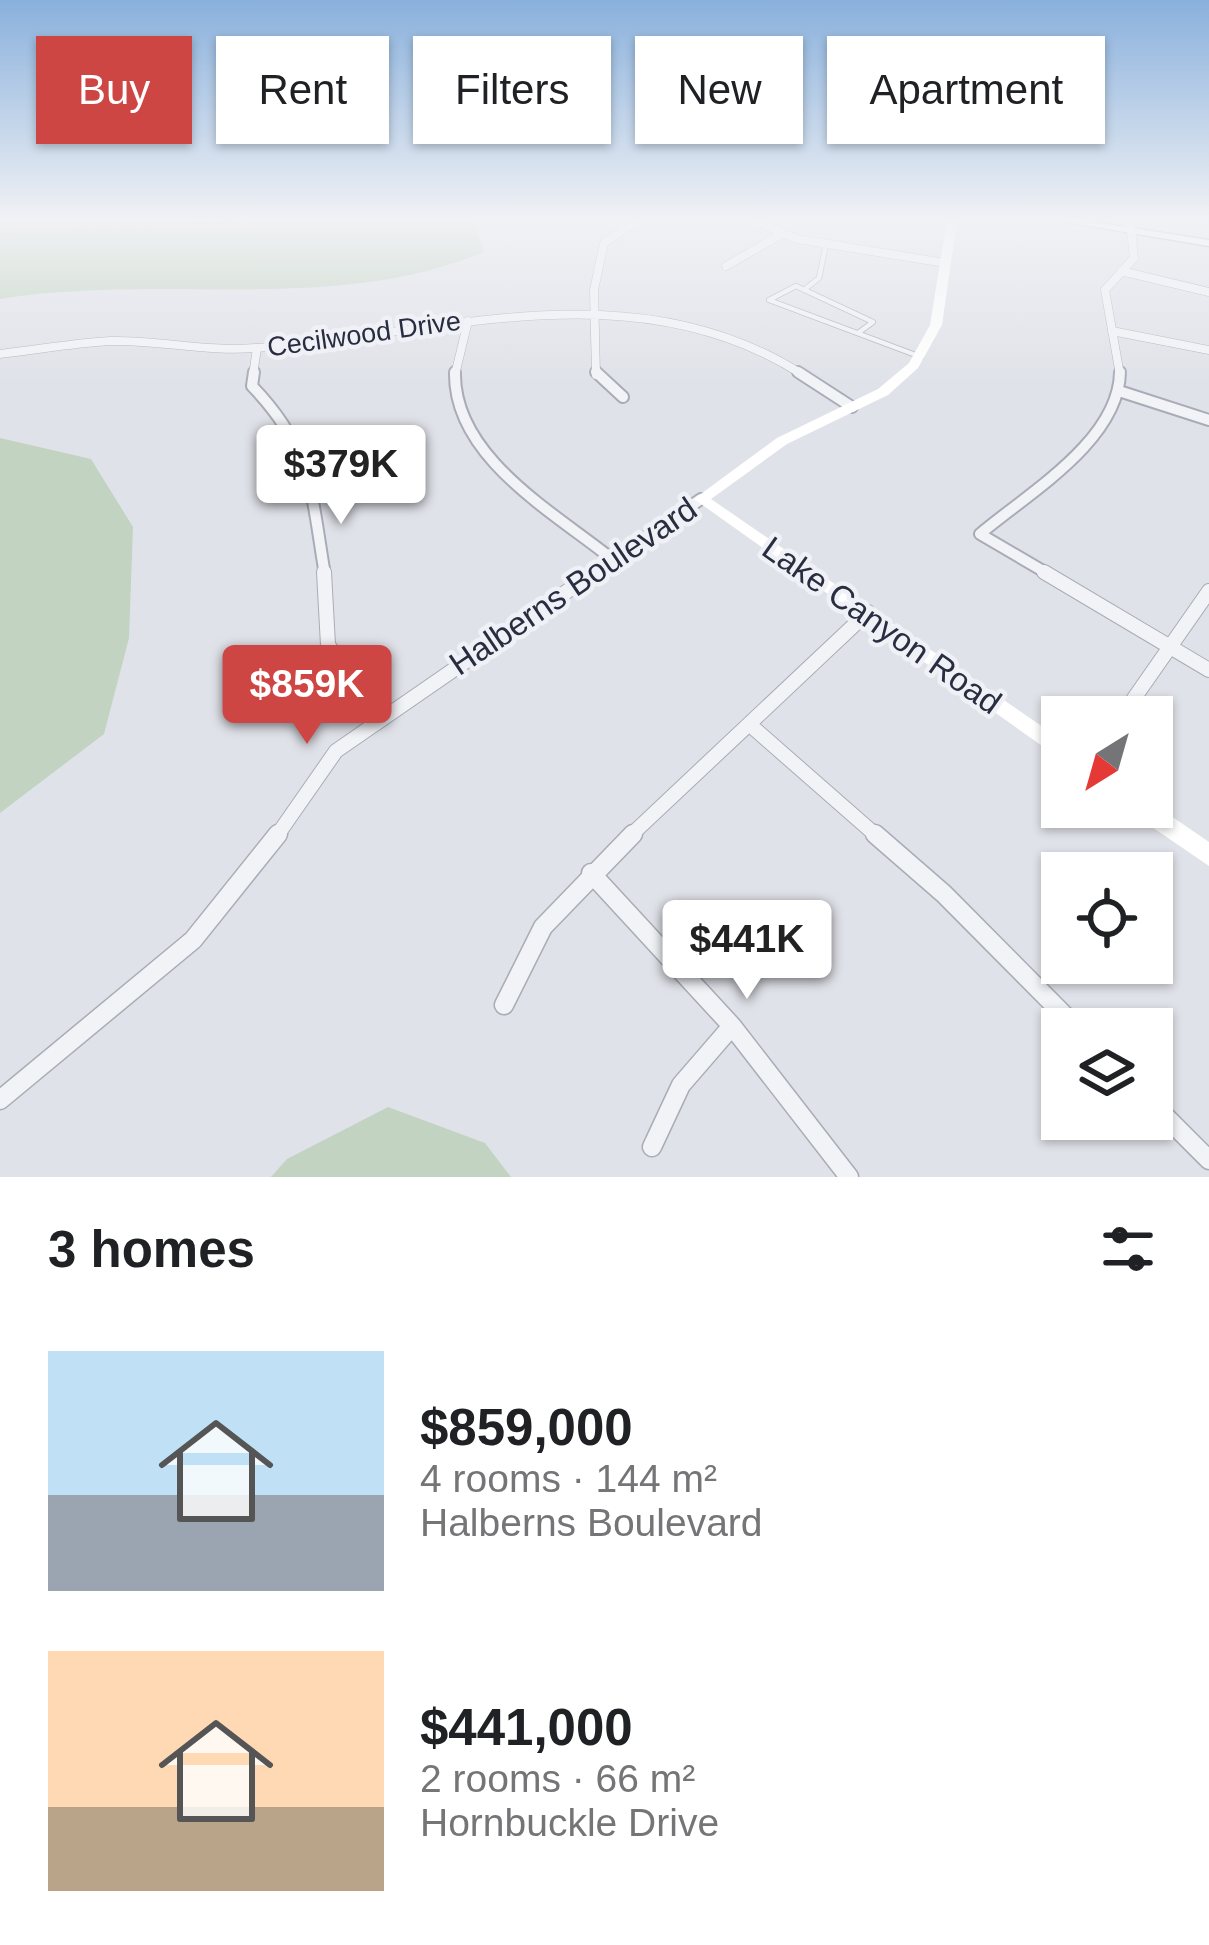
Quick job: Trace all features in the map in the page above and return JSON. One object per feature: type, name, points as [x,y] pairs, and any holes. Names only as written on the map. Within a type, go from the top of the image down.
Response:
[{"type":"street","points":[[597,275],[596,376],[623,397]]},
{"type":"street","points":[[920,357],[936,325],[943,275]]},
{"type":"street","points":[[1118,275],[1105,290],[1119,391],[1096,430],[980,534],[1209,670]]},
{"type":"street","points":[[1134,275],[1209,292]]},
{"type":"street","name":"Cecilwood Drive","points":[[0,354],[112,341],[211,351],[257,349],[372,339],[515,313],[650,316],[764,354],[852,407]]},
{"type":"street","points":[[468,321],[454,380],[468,426],[484,451],[612,559]]},
{"type":"street","points":[[1112,332],[1209,350]]},
{"type":"street","points":[[257,349],[252,386],[288,424],[307,468],[326,584],[328,645],[381,718]]},
{"type":"street","name":"Halberns Boulevard","points":[[0,1100],[193,940],[264,854],[336,751],[782,441],[895,383],[920,357]]},
{"type":"street","points":[[1119,391],[1209,420]]},
{"type":"street","name":"Lake Canyon Road","points":[[701,499],[1041,737]]},
{"type":"street","points":[[1135,696],[1209,591]]},
{"type":"street","points":[[504,1005],[543,927],[590,873],[868,612]]},
{"type":"street","points":[[749,724],[944,894],[1057,1008]]},
{"type":"street","points":[[1171,828],[1209,855]]},
{"type":"street","points":[[590,873],[732,1026],[849,1177]]},
{"type":"street","points":[[652,1148],[681,1085],[732,1026]]},
{"type":"street","points":[[1173,1124],[1209,1160]]},
{"type":"lane","points":[[805,290],[821,275]]},
{"type":"lane","points":[[858,333],[873,322],[796,286],[769,300],[920,357]]},
{"type":"green space","points":[[0,275],[405,275],[306,288],[60,292],[0,299]]},
{"type":"green space","points":[[0,438],[91,459],[133,527],[129,638],[104,734],[0,813]]},
{"type":"green space","points":[[388,1107],[485,1143],[511,1177],[271,1177],[287,1159]]}]
